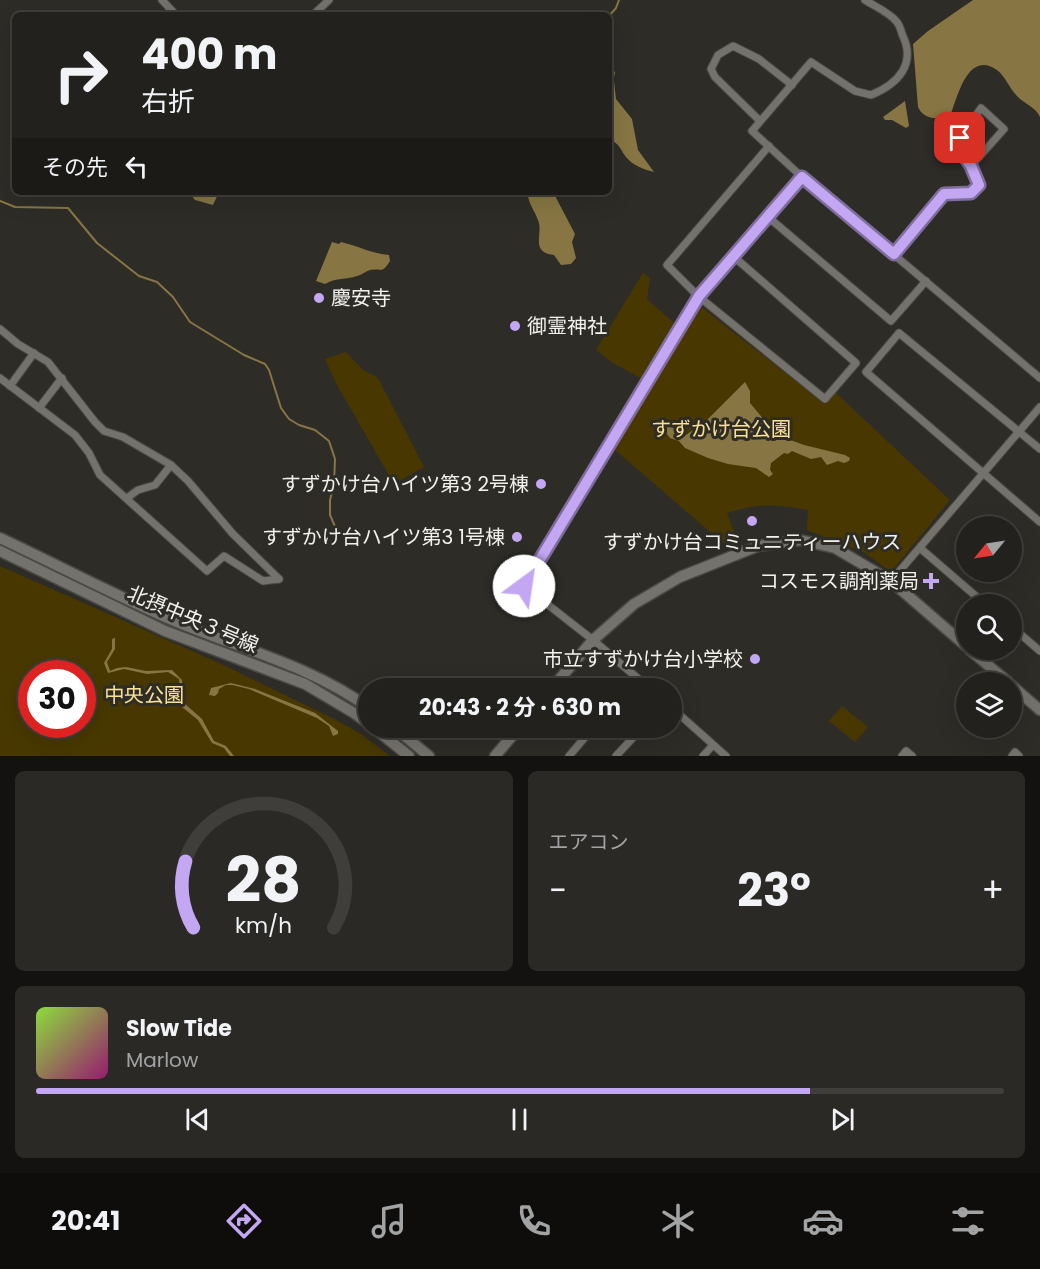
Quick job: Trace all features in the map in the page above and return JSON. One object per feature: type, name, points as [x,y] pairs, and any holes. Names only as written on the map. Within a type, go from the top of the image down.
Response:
[{"type":"street","points":[[162,0],[173,12]]},
{"type":"street","points":[[316,12],[329,0]]},
{"type":"street","points":[[865,0],[896,20],[906,42],[907,62],[899,77],[892,84],[871,95],[855,91],[812,62],[752,131],[802,177],[1040,378]]},
{"type":"street","points":[[760,121],[715,77],[711,69],[718,55],[733,46],[759,59],[792,85]]},
{"type":"street","points":[[894,254],[944,194],[971,193],[979,185],[971,166],[961,152],[960,138],[981,108],[1004,129],[971,166]]},
{"type":"street","points":[[733,256],[856,363],[825,399],[699,296],[667,265],[770,146]]},
{"type":"street","points":[[636,677],[524,586],[699,296],[802,177]]},
{"type":"street","points":[[768,217],[891,321],[926,281]]},
{"type":"street","points":[[0,329],[18,344],[48,362],[104,431],[131,441],[171,465],[188,481],[233,534],[279,579],[263,580],[224,556],[207,571],[100,475],[89,453],[75,435],[0,378]]},
{"type":"street","points":[[1040,449],[899,333],[866,372],[1040,522]]},
{"type":"street","points":[[10,386],[34,353]]},
{"type":"street","points":[[39,408],[62,378]]},
{"type":"street","points":[[891,581],[1040,407]]},
{"type":"street","points":[[127,498],[138,490],[155,485],[171,465]]},
{"type":"street","name":"北摂中央３号線","points":[[0,538],[166,617],[313,676],[358,701]]},
{"type":"street","points":[[561,678],[593,640],[634,604],[680,577],[758,546],[800,540],[835,548],[891,581],[956,637]]},
{"type":"street","points":[[920,548],[974,594]]},
{"type":"street","name":"北摂中央３号線","points":[[0,551],[165,631],[305,684],[358,716]]},
{"type":"street","points":[[1022,635],[1038,647]]},
{"type":"street","points":[[981,660],[995,672]]},
{"type":"street","points":[[1022,695],[1040,710]]},
{"type":"street","points":[[682,717],[726,756]]},
{"type":"street","points":[[386,738],[409,756]]},
{"type":"street","points":[[407,738],[429,756]]},
{"type":"street","points":[[495,756],[510,738]]},
{"type":"street","points":[[572,755],[585,738]]},
{"type":"street","points":[[616,756],[633,738]]},
{"type":"street","points":[[703,756],[713,745]]},
{"type":"street","points":[[902,756],[906,752],[912,756]]},
{"type":"street","points":[[1012,756],[1015,752],[1019,756]]},
{"type":"green space","points":[[643,273],[650,278],[647,299],[675,324],[642,379],[613,363],[596,350]]},
{"type":"green space","name":"すずかけ台公園","points":[[700,306],[825,404],[836,393],[950,500],[891,572],[865,553],[807,530],[808,510],[767,506],[749,507],[727,513],[737,539],[723,543],[614,449]]},
{"type":"green space","points":[[346,352],[363,370],[378,378],[424,467],[394,484],[337,385],[325,359]]},
{"type":"green space","name":"中央公園","points":[[0,566],[219,663],[334,719],[358,732],[358,738],[366,738],[390,756],[0,756]]},
{"type":"green space","points":[[842,706],[868,727],[855,742],[829,721]]},
{"type":"shaded area","points":[[973,0],[1040,0],[1040,117],[1017,96],[997,70],[987,65],[978,66],[965,79],[949,119],[927,116],[918,107],[913,44]]},
{"type":"shaded area","points":[[612,79],[616,99],[632,119],[638,150],[654,172],[632,162],[613,141]]},
{"type":"shaded area","points":[[905,101],[909,126],[906,128],[892,120],[885,120],[883,117]]},
{"type":"shaded area","points":[[191,195],[218,195],[213,205],[195,200]]},
{"type":"shaded area","points":[[528,195],[555,195],[575,234],[572,242],[576,258],[571,264],[561,265],[554,255],[542,250],[539,241],[539,225]]},
{"type":"shaded area","points":[[332,242],[339,244],[341,242],[389,255],[390,261],[382,270],[370,270],[325,284],[316,281]]},
{"type":"shaded area","points":[[745,382],[750,391],[750,403],[772,432],[804,445],[845,455],[850,458],[849,461],[844,463],[838,461],[827,465],[821,457],[811,459],[792,451],[788,454],[784,453],[771,463],[770,470],[773,474],[769,477],[756,468],[728,464],[685,448],[679,441],[670,438],[661,426],[668,421],[682,438],[708,419]]},
{"type":"shaded area","points":[[115,638],[115,649],[107,662],[110,671],[126,667],[146,671],[172,670],[182,680],[184,703],[202,719],[214,741],[226,746],[234,756],[230,756],[224,748],[212,743],[198,720],[182,707],[179,679],[168,672],[147,674],[124,669],[108,673],[104,663],[112,649],[112,639]]},
{"type":"shaded area","points":[[231,683],[255,689],[315,713],[338,731],[338,734],[333,736],[329,726],[317,718],[249,689],[226,685],[219,689],[215,696],[209,695],[211,688]]},
{"type":"waterway","points":[[612,13],[619,0]]},
{"type":"waterway","points":[[612,69],[614,73],[612,80]]},
{"type":"waterway","points":[[0,201],[15,207],[68,208],[97,243],[139,276],[157,282],[173,297],[190,322],[244,355],[265,364],[281,408],[289,419],[315,430],[329,441],[335,459],[330,515],[337,531],[367,544]]},
{"type":"place","name":"慶安寺","points":[[319,298]]},
{"type":"place","name":"御霊神社","points":[[515,326]]},
{"type":"place","name":"すずかけ台ハイツ第3 2号棟","points":[[541,484]]},
{"type":"place","name":"すずかけ台コミュニティーハウス","points":[[752,521]]},
{"type":"place","name":"すずかけ台ハイツ第3 1号棟","points":[[517,537]]},
{"type":"place","name":"コスモス調剤薬局","points":[[931,581]]},
{"type":"place","name":"市立すずかけ台小学校","points":[[755,659]]},
{"type":"route","points":[[524,586],[699,296],[802,177],[894,254],[944,194],[971,193],[979,185],[971,166],[961,152],[960,138]]}]
